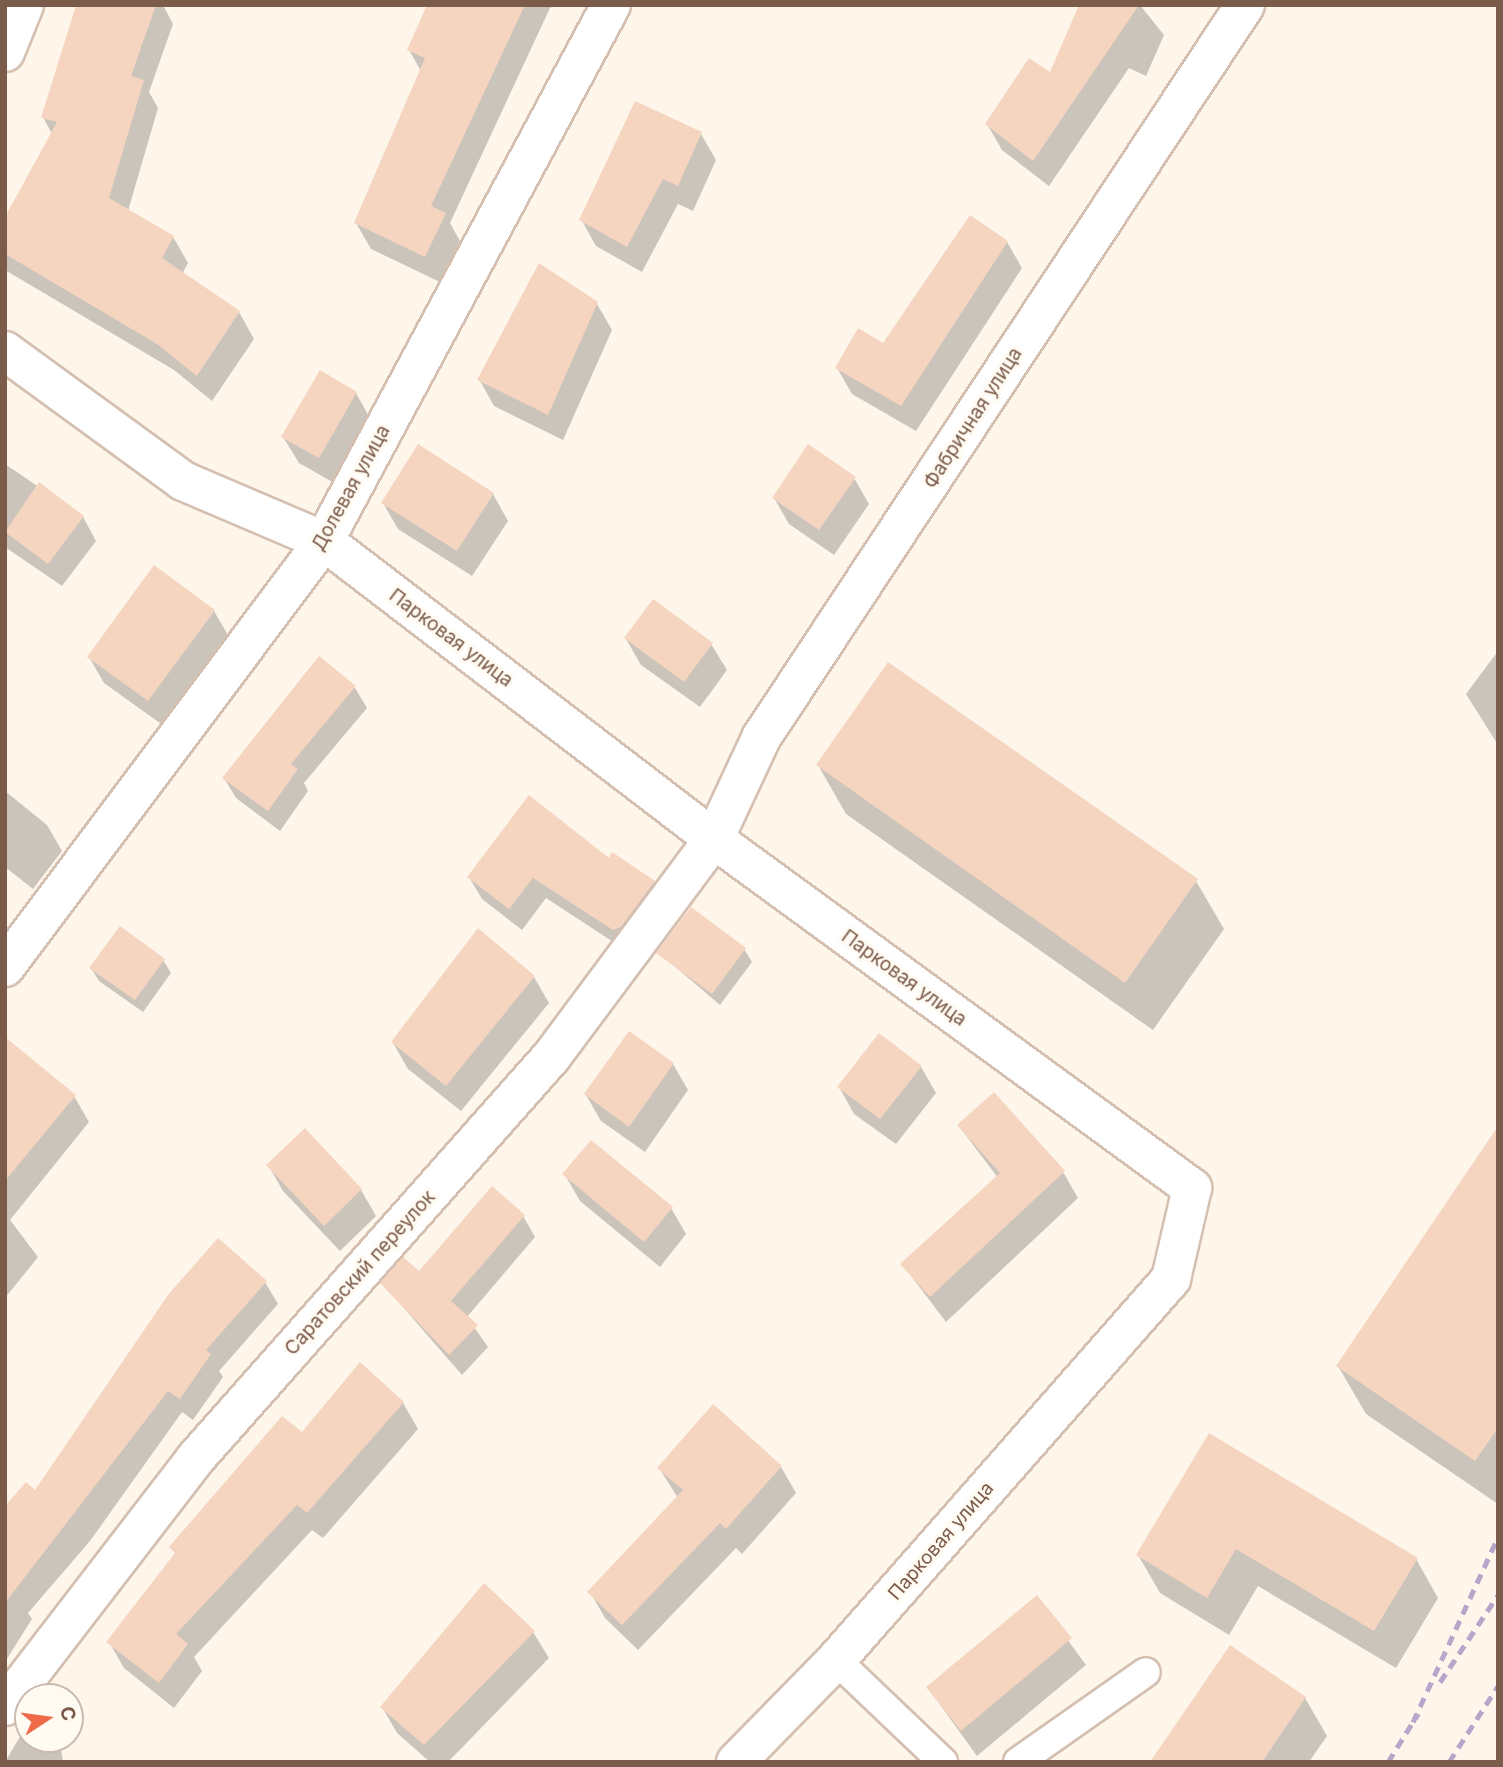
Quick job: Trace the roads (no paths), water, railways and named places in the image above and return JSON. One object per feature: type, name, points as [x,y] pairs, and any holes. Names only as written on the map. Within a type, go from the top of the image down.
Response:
[{"type":"street","points":[[5,52],[24,5]]},
{"type":"street","name":"Долевая улица","points":[[5,967],[324,541],[611,5]]},
{"type":"street","name":"Фабричная улица","points":[[715,839],[761,738],[1245,5]]},
{"type":"street","name":"Парковая улица","points":[[5,351],[183,481],[324,541],[715,839],[1192,1188],[1171,1279],[836,1661],[736,1762]]},
{"type":"street","name":"Саратовский переулок","points":[[5,1706],[195,1459],[552,1055],[715,839]]},
{"type":"lane","points":[[836,1661],[943,1762]]},
{"type":"lane","points":[[1018,1762],[1146,1672]]},
{"type":"railway","points":[[1413,1722],[1498,1537]]},
{"type":"railway","points":[[1440,1682],[1498,1595]]},
{"type":"railway","points":[[1449,1762],[1498,1686]]},
{"type":"railway","points":[[1388,1762],[1418,1714]]}]
